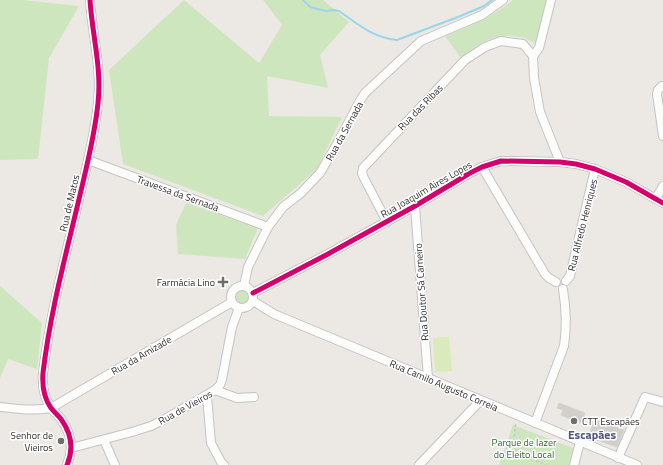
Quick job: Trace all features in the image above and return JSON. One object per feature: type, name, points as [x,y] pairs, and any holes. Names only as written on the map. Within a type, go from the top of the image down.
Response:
[{"type":"street","name":"Rua de Matos","points":[[51,408],[43,391],[42,383],[52,314],[88,160],[98,102],[99,79],[90,0]]},
{"type":"street","name":"Rua da Sernada","points":[[244,286],[248,267],[268,227],[283,207],[301,193],[320,173],[361,99],[373,85],[421,41],[482,15],[503,0]]},
{"type":"street","points":[[551,0],[539,48],[533,56],[534,78],[540,112],[560,162]]},
{"type":"street","name":"Rua das Ribas","points":[[387,222],[364,178],[362,173],[363,168],[465,60],[484,47],[501,42],[523,44],[533,56]]},
{"type":"street","points":[[663,86],[658,90],[657,94],[663,136]]},
{"type":"street","name":"Travessa da Sernada","points":[[88,160],[268,227]]},
{"type":"street","name":"Rua Joaquim Aires Lopes","points":[[253,297],[387,222],[470,173],[482,167],[502,161],[560,162],[576,164],[595,169],[626,182],[663,203]]},
{"type":"street","name":"Rua Alfredo Henriques","points":[[482,167],[545,274],[556,282],[558,279],[562,278],[564,285]]},
{"type":"street","name":"Rua Alfredo Henriques","points":[[564,285],[570,276],[595,169]]},
{"type":"street","points":[[656,198],[663,186]]},
{"type":"street","name":"Rua Doutor Sá Carneiro","points":[[415,206],[428,378]]},
{"type":"street","points":[[534,423],[564,346],[566,336],[566,308],[564,285]]},
{"type":"street","points":[[244,286],[250,288],[253,297],[248,306],[245,308],[235,305],[231,295],[234,289],[244,286]]},
{"type":"street","name":"Rua Camilo Augusto Correia","points":[[253,297],[274,314],[446,385],[480,401],[637,465]]},
{"type":"street","name":"Rua da Amizade","points":[[51,408],[235,305]]},
{"type":"street","name":"Rua de Vieiros","points":[[71,448],[151,426],[207,396],[220,386],[235,305]]},
{"type":"street","points":[[215,390],[237,398],[254,397]]},
{"type":"street","points":[[207,396],[211,443],[224,465]]},
{"type":"street","points":[[618,458],[645,397],[663,402]]},
{"type":"street","points":[[419,465],[480,401]]},
{"type":"street","points":[[0,407],[30,410],[51,408],[66,427],[70,438],[71,448],[67,465]]},
{"type":"street","points":[[104,440],[115,465]]},
{"type":"street","points":[[574,465],[580,442]]},
{"type":"path","points":[[519,416],[514,434],[515,450],[522,456],[546,465]]},
{"type":"green space","points":[[0,0],[23,0],[79,6],[49,58],[38,159],[0,160]]},
{"type":"green space","points":[[184,0],[259,63],[282,25],[263,0],[323,0],[349,22],[320,55],[328,88],[267,76],[269,116],[342,117],[317,169],[263,216],[123,164],[109,70]]},
{"type":"green space","points":[[513,0],[548,0],[539,40],[536,43],[522,37],[494,37],[481,43],[461,58],[445,36],[489,16]]},
{"type":"green space","points":[[186,203],[258,228],[245,259],[178,254],[176,225]]},
{"type":"green space","points":[[0,286],[42,323],[37,369],[8,359],[0,378]]},
{"type":"green space","points":[[242,290],[247,292],[249,297],[247,302],[242,304],[237,302],[235,297],[237,292]]},
{"type":"green space","points":[[449,337],[452,371],[435,372],[433,338]]},
{"type":"green space","name":"Parque de lazer do Eleito Local","points":[[513,425],[573,448],[570,465],[499,465]]},
{"type":"building","points":[[559,403],[585,413],[581,423],[561,415],[563,410],[557,408]]},
{"type":"building","points":[[595,419],[624,430],[617,447],[588,437]]},
{"type":"waterway","points":[[303,0],[310,7],[326,11],[339,11],[373,33],[397,40],[458,17],[484,6],[492,0]]},
{"type":"cycle path","points":[[67,465],[71,447],[69,435],[64,424],[51,408],[45,396],[43,387],[43,373],[54,306],[88,161],[97,115],[99,77],[90,0]]},
{"type":"cycle path","points":[[253,293],[415,206],[470,173],[482,167],[501,161],[560,162],[576,164],[595,169],[626,182],[663,203]]},
{"type":"place","name":"Farmácia Lino","points":[[223,282]]},
{"type":"place","name":"CTT Escapães","points":[[574,421]]},
{"type":"place","name":"Senhor de Vieiros","points":[[61,441]]},
{"type":"district","name":"Escapães","points":[[592,435]]}]
